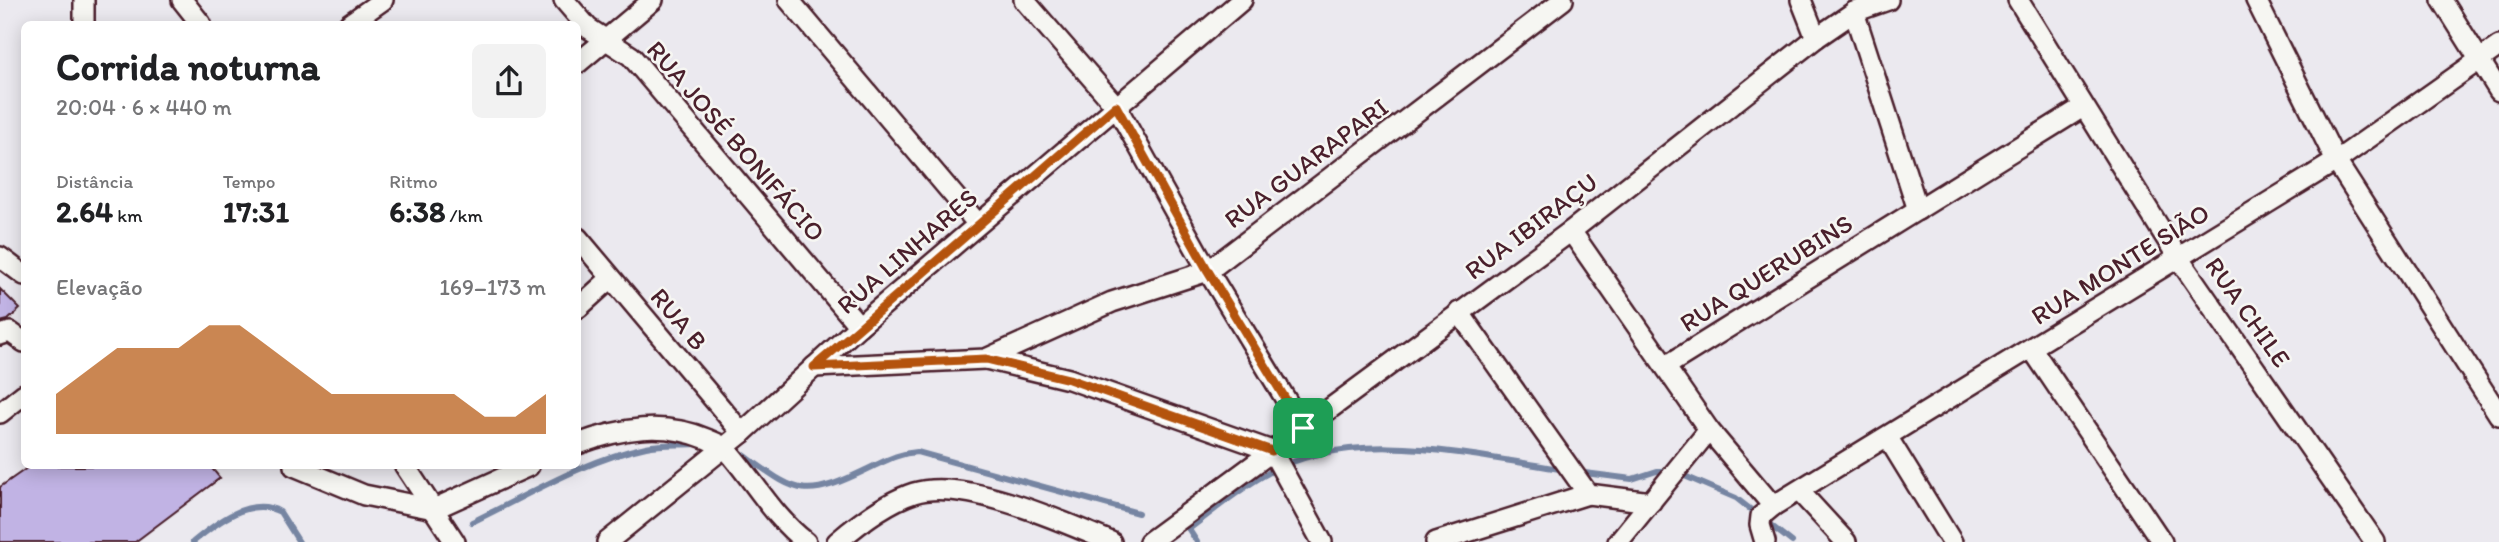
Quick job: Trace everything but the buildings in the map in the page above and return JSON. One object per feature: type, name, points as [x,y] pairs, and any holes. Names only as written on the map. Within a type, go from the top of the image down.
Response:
[{"type":"street","points":[[84,0],[84,21]]},
{"type":"street","points":[[181,0],[198,21]]},
{"type":"street","points":[[353,21],[381,0]]},
{"type":"street","name":"RUA JOSÉ BONIFÁCIO","points":[[564,0],[588,28],[631,56],[859,326]]},
{"type":"street","points":[[581,60],[653,0]]},
{"type":"street","points":[[789,0],[978,224]]},
{"type":"street","points":[[1024,0],[1116,106],[1208,271],[1303,428]]},
{"type":"street","name":"RUA LINHARES","points":[[615,540],[742,433],[859,326],[1242,0]]},
{"type":"street","name":"RUA GUARAPARI","points":[[814,367],[986,359],[1112,302],[1208,271],[1563,0]]},
{"type":"street","points":[[1801,0],[1816,38]]},
{"type":"street","name":"RUA IBIRAÇU","points":[[1149,542],[1571,231],[1816,38],[1854,12],[1888,0]]},
{"type":"street","name":"RUA CHILE","points":[[2018,0],[2179,259],[2375,542]]},
{"type":"street","points":[[2256,0],[2336,161],[2499,415]]},
{"type":"street","points":[[2442,0],[2499,91]]},
{"type":"street","points":[[1854,12],[1918,210]]},
{"type":"street","name":"RUA MONTE SIÃO","points":[[1767,511],[2336,161],[2499,46]]},
{"type":"street","name":"RUA QUERUBINS","points":[[1767,511],[1666,366],[2083,107]]},
{"type":"street","points":[[1571,231],[1666,366]]},
{"type":"street","name":"RUA B","points":[[581,242],[742,433]]},
{"type":"street","points":[[0,257],[21,273]]},
{"type":"street","points":[[581,305],[610,279]]},
{"type":"street","points":[[1460,312],[1588,494]]},
{"type":"street","points":[[0,335],[10,332],[21,340]]},
{"type":"street","points":[[2032,349],[2162,542]]},
{"type":"street","points":[[986,359],[1069,379],[1272,451],[1322,542]]},
{"type":"street","points":[[0,413],[21,396]]},
{"type":"street","points":[[581,443],[630,429],[659,428],[691,433],[724,446],[772,507],[806,542]]},
{"type":"street","points":[[1618,542],[1709,430]]},
{"type":"street","points":[[1888,438],[1952,542]]},
{"type":"street","points":[[301,469],[365,495],[434,509],[522,469]]},
{"type":"street","points":[[407,469],[455,542]]},
{"type":"street","points":[[837,542],[896,500],[916,492],[941,488],[989,498],[1060,521],[1111,542]]},
{"type":"street","points":[[1799,491],[1846,542]]},
{"type":"street","points":[[1436,542],[1588,494],[1651,502]]},
{"type":"street","points":[[1765,542],[1760,525],[1767,511]]},
{"type":"waterway","points":[[581,469],[646,447],[695,444]]},
{"type":"waterway","points":[[1189,529],[1263,476],[1297,460],[1334,451],[1412,448],[1566,470]]},
{"type":"waterway","points":[[737,450],[774,476],[801,488],[814,489],[829,485],[894,457],[917,452],[1138,513]]},
{"type":"waterway","points":[[472,522],[580,469]]},
{"type":"waterway","points":[[1577,472],[1632,479],[1657,471],[1673,471],[1736,498],[1792,542]]},
{"type":"waterway","points":[[193,542],[222,520],[245,509],[257,507],[280,512],[299,542]]},
{"type":"waterway","points":[[1188,528],[1197,542]]},
{"type":"route","points":[[1116,106],[1208,271],[1303,428],[1272,451],[1069,379],[986,359],[814,367],[1116,106]]}]
